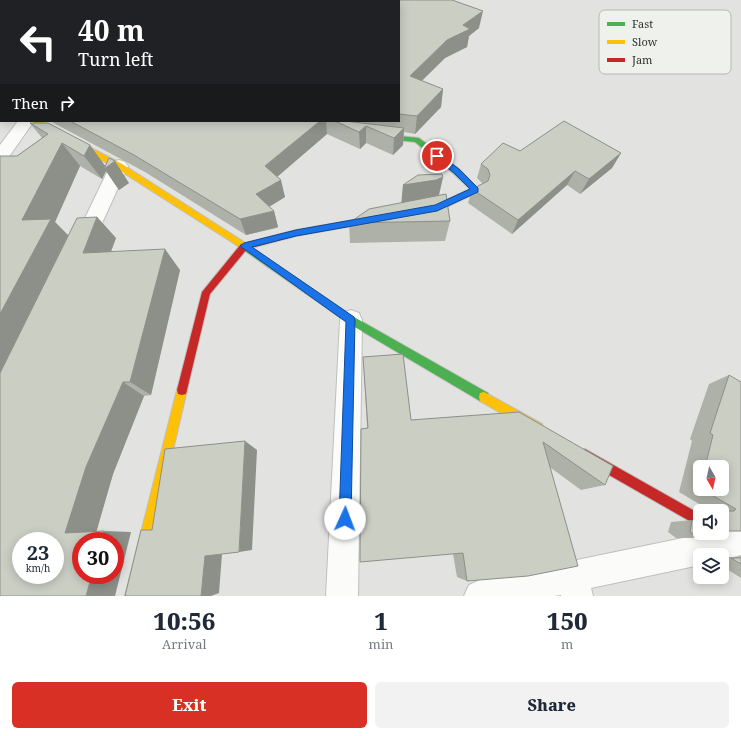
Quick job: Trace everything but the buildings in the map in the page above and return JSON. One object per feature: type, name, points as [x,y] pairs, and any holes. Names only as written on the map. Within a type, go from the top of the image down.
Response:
[{"type":"street","points":[[0,157],[25,122]]},
{"type":"street","points":[[36,122],[119,166],[244,246],[351,320],[546,432]]},
{"type":"street","points":[[341,122],[350,133],[417,140],[456,171],[475,190],[437,208],[414,212]]},
{"type":"street","points":[[74,262],[119,166]]},
{"type":"street","points":[[132,596],[206,292],[244,246],[296,233],[390,216]]},
{"type":"street","points":[[342,596],[351,320]]},
{"type":"street","points":[[580,451],[693,517]]},
{"type":"street","points":[[480,596],[575,586],[733,539]]},
{"type":"traffic: fast","points":[[341,122],[350,133],[417,140],[456,171],[475,190],[437,208],[419,211]]},
{"type":"traffic: fast","points":[[241,244],[351,320],[484,397]]},
{"type":"traffic: slow","points":[[36,122],[119,166],[241,244]]},
{"type":"traffic: slow","points":[[132,596],[182,390]]},
{"type":"traffic: slow","points":[[484,397],[538,428]]},
{"type":"traffic: jam","points":[[182,390],[206,292],[244,246],[296,233],[377,219]]},
{"type":"traffic: jam","points":[[585,455],[693,517]]},
{"type":"route","points":[[345,519],[351,320],[244,246],[296,233],[437,208],[475,190],[456,171],[437,156]]}]
